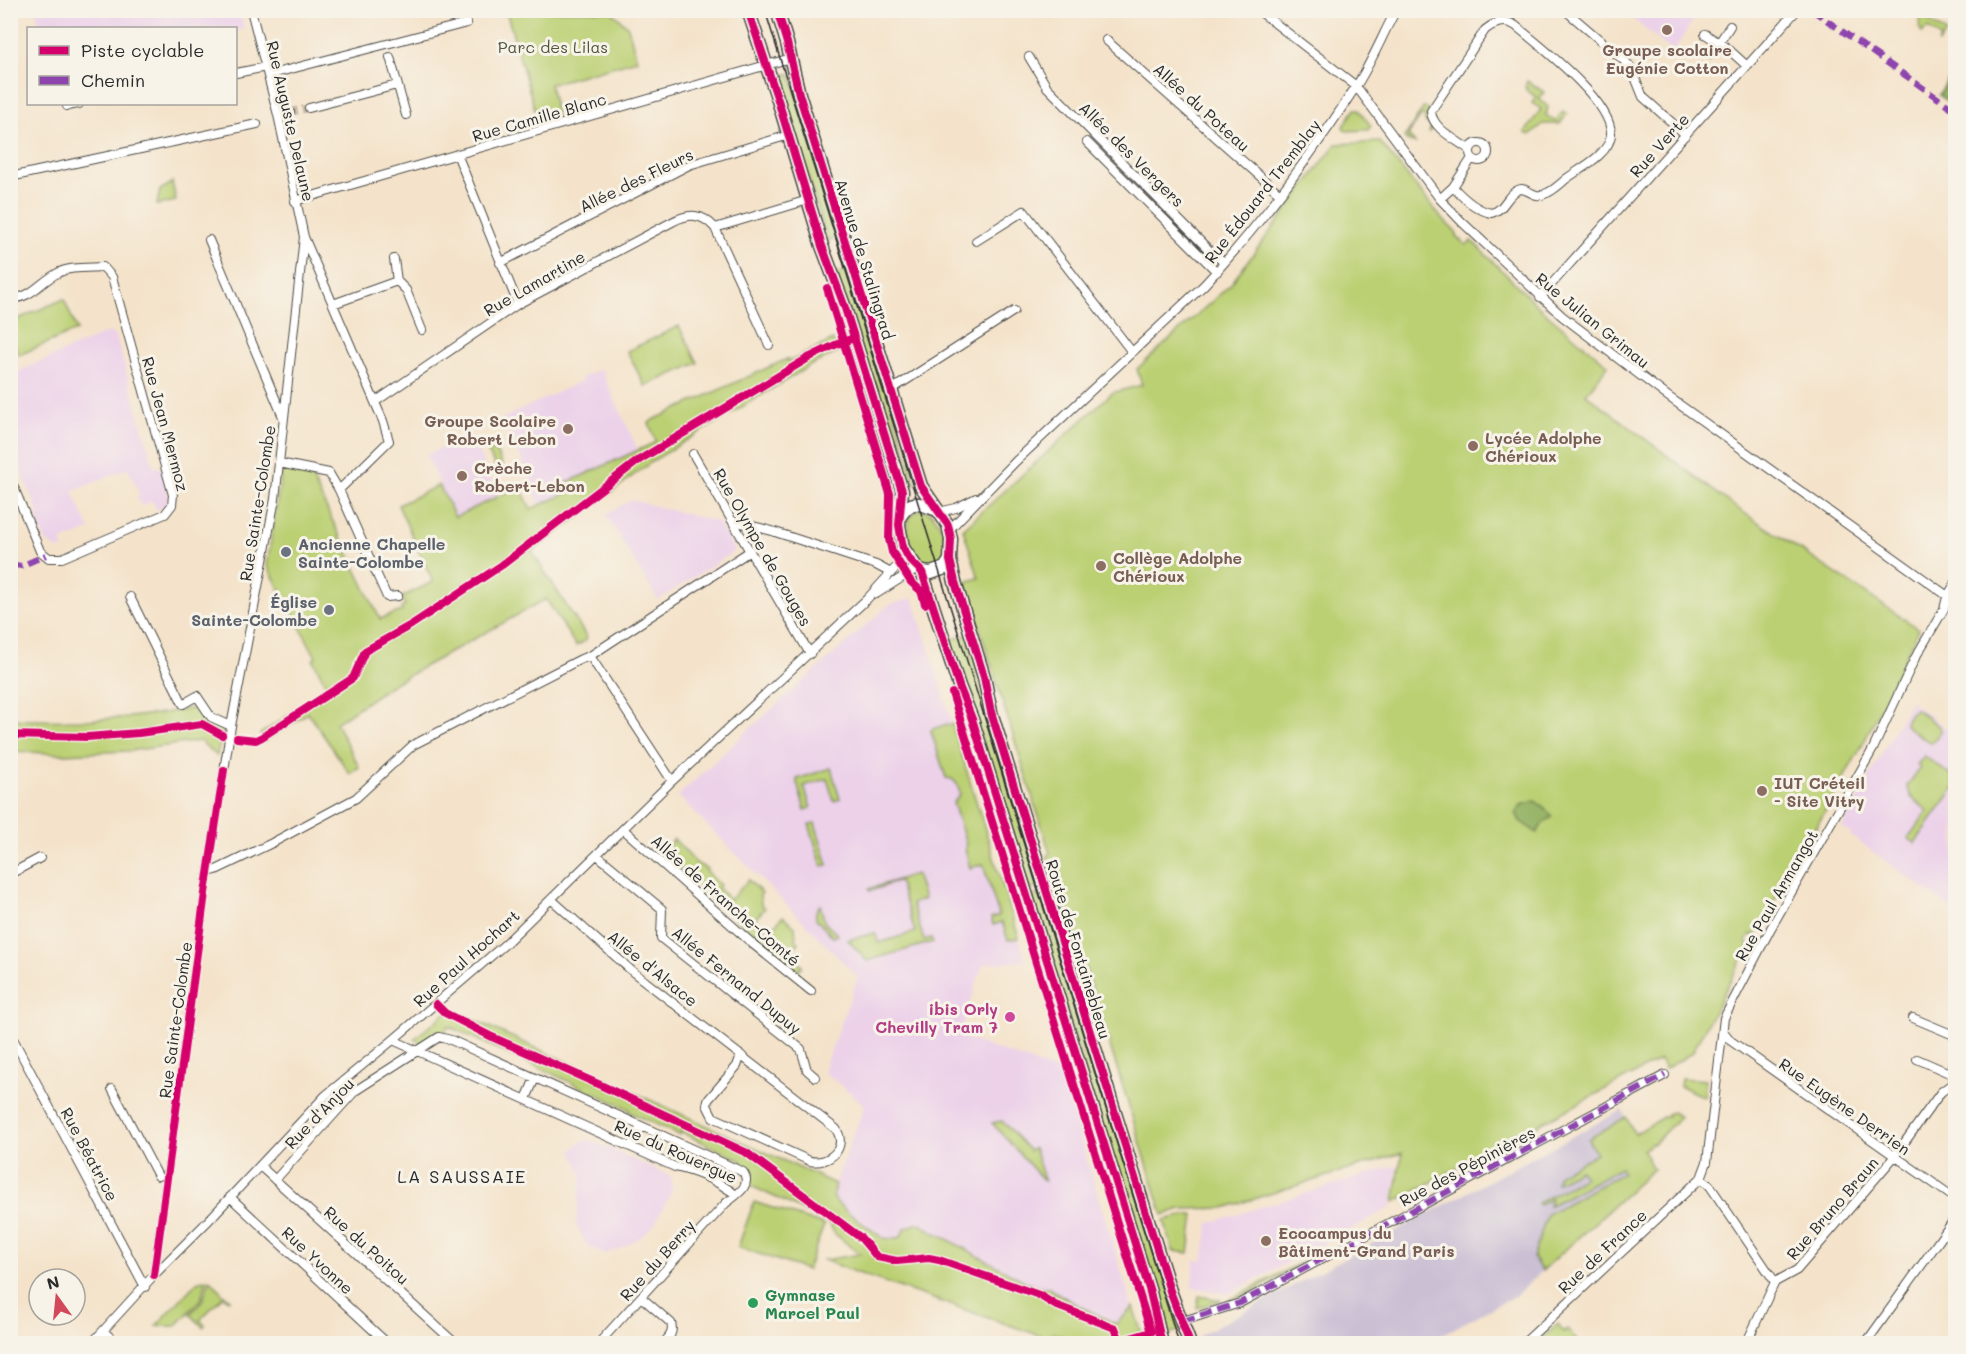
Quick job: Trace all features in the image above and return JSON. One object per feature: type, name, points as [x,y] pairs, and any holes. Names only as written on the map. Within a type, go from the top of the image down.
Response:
[{"type":"main road","name":"Avenue de Stalingrad","points":[[748,10],[902,491],[901,515]]},
{"type":"main road","name":"Avenue de Stalingrad","points":[[777,10],[799,94],[921,486],[939,511]]},
{"type":"main road","points":[[919,570],[931,573],[945,568],[950,560],[952,549],[949,530],[939,511],[922,502],[909,506],[901,515],[900,536],[906,554],[919,570],[976,730],[1150,1292],[1162,1344]]},
{"type":"main road","name":"Route de Fontainebleau","points":[[950,560],[984,677],[991,712],[1170,1291],[1190,1344]]},
{"type":"street","name":"Rue Auguste Delaune","points":[[252,10],[304,237],[390,441],[339,490]]},
{"type":"street","name":"Rue Julian Grimau","points":[[1258,10],[1356,86],[1440,199],[1540,297],[1596,343],[1956,602]]},
{"type":"street","name":"Rue Édouard Tremblay","points":[[949,530],[1016,461],[1217,272],[1281,194],[1356,86],[1396,10]]},
{"type":"street","points":[[1565,10],[1629,65],[1643,98],[1686,135]]},
{"type":"street","name":"Rue Verte","points":[[1540,297],[1797,10]]},
{"type":"street","points":[[1440,199],[1453,187],[1471,154],[1439,127],[1433,120],[1431,111],[1485,30],[1493,25],[1509,22],[1569,70],[1599,105],[1610,125],[1610,139],[1587,166],[1542,196],[1518,189],[1502,208],[1491,213],[1483,211],[1466,200],[1453,187]]},
{"type":"street","points":[[237,73],[267,71],[467,23]]},
{"type":"street","points":[[1712,54],[1730,26]]},
{"type":"street","points":[[1705,34],[1726,47],[1747,66]]},
{"type":"street","name":"Allée du Poteau","points":[[1106,40],[1281,194]]},
{"type":"street","points":[[390,57],[406,115]]},
{"type":"street","name":"Allée des Vergers","points":[[1029,57],[1047,87],[1211,252],[1224,262]]},
{"type":"street","name":"Rue Camille Blanc","points":[[295,201],[791,58]]},
{"type":"street","points":[[309,108],[397,85]]},
{"type":"street","points":[[67,106],[74,105]]},
{"type":"street","points":[[278,116],[290,112]]},
{"type":"street","points":[[10,177],[257,124]]},
{"type":"street","name":"Allée des Fleurs","points":[[500,263],[689,165],[789,135]]},
{"type":"street","points":[[1087,142],[1217,272]]},
{"type":"street","points":[[457,154],[518,304]]},
{"type":"street","points":[[769,345],[715,228],[808,200]]},
{"type":"street","points":[[976,241],[1024,212],[1132,352]]},
{"type":"street","name":"Rue Lamartine","points":[[375,402],[518,304],[681,217],[700,216],[715,228]]},
{"type":"street","name":"Rue Auguste Delaune","points":[[301,268],[304,237]]},
{"type":"street","points":[[209,240],[284,419]]},
{"type":"street","points":[[394,259],[397,281],[406,290],[422,330]]},
{"type":"street","name":"Rue Jean Mermoz","points":[[10,299],[31,294],[57,273],[80,268],[103,267],[112,277],[173,495],[172,505],[165,514],[62,558],[49,558],[40,551],[10,478]]},
{"type":"street","name":"Rue Sainte-Colombe","points":[[154,1275],[231,726],[270,524],[279,464],[301,268]]},
{"type":"street","points":[[333,304],[397,281]]},
{"type":"street","points":[[891,390],[1014,311]]},
{"type":"street","name":"Rue Olympe de Gouges","points":[[693,454],[810,654]]},
{"type":"street","points":[[279,464],[329,473],[339,490],[387,597],[398,596]]},
{"type":"street","name":"Rue Édouard Tremblay","points":[[939,511],[968,503],[990,488]]},
{"type":"street","points":[[733,521],[865,561],[891,573]]},
{"type":"street","points":[[209,872],[272,843],[356,798],[413,745],[590,656],[750,551]]},
{"type":"street","name":"Rue Paul Hochart","points":[[91,1344],[326,1095],[393,1041],[504,945],[672,781],[867,599],[906,554]]},
{"type":"street","name":"Rue Paul Hochart","points":[[867,599],[919,570]]},
{"type":"street","name":"Rue Paul Armangot","points":[[1701,1178],[1707,1162],[1724,1018],[1752,963],[1873,748],[1915,658],[1944,609],[1947,597],[1956,582]]},
{"type":"street","points":[[130,597],[183,705],[197,696],[211,717],[231,726]]},
{"type":"street","points":[[590,656],[672,781]]},
{"type":"street","name":"Allée de Franche-Comté","points":[[623,829],[811,991]]},
{"type":"street","name":"Allée Fernand Dupuy","points":[[597,855],[662,909],[661,938],[801,1049],[807,1070],[815,1077]]},
{"type":"street","points":[[10,874],[40,858]]},
{"type":"street","name":"Allée d'Alsace","points":[[551,899],[633,972],[741,1054],[836,1129],[839,1138],[835,1154],[825,1161],[810,1161],[713,1117],[707,1105],[708,1100],[737,1066],[741,1054]]},
{"type":"street","points":[[1912,1018],[1956,1036]]},
{"type":"street","name":"Rue Eugène Derrien","points":[[1723,1031],[1731,1041],[1956,1199]]},
{"type":"street","name":"Rue Béatrice","points":[[10,1033],[145,1287]]},
{"type":"street","name":"Rue du Rouergue","points":[[393,1041],[675,1167],[687,1169],[736,1194],[747,1183],[743,1172],[443,1037],[434,1039],[417,1050]]},
{"type":"street","name":"Rue d'Anjou","points":[[275,1180],[355,1091],[417,1050]]},
{"type":"street","points":[[1917,1059],[1952,1075],[1956,1059]]},
{"type":"street","name":"Rue des Pépinières","points":[[1183,1321],[1240,1303],[1665,1075]]},
{"type":"street","points":[[526,1099],[536,1078]]},
{"type":"street","name":"Rue Bruno Braun","points":[[1775,1282],[1797,1270],[1894,1157],[1941,1092],[1956,1081]]},
{"type":"street","points":[[112,1089],[158,1176]]},
{"type":"street","points":[[631,1147],[641,1126]]},
{"type":"street","name":"Rue du Poitou","points":[[260,1166],[456,1344]]},
{"type":"street","points":[[1701,1178],[1710,1186],[1775,1282],[1746,1344]]},
{"type":"street","name":"Rue de France","points":[[1523,1344],[1701,1178]]},
{"type":"street","name":"Rue du Berry","points":[[598,1344],[736,1194]]},
{"type":"street","name":"Rue Yvonne","points":[[230,1197],[388,1344]]},
{"type":"street","points":[[1865,1344],[1956,1217]]},
{"type":"street","points":[[641,1298],[671,1323],[671,1334],[663,1344]]},
{"type":"street","points":[[103,1331],[118,1344]]},
{"type":"shaded area","points":[[36,11],[239,11],[245,29],[237,31],[237,27],[39,27]]},
{"type":"shaded area","name":"Groupe scolaire Eugénie Cotton","points":[[1623,11],[1699,11],[1673,52]]},
{"type":"shaded area","points":[[108,332],[116,336],[154,468],[161,467],[168,493],[167,502],[157,510],[152,501],[141,506],[137,497],[140,495],[128,468],[78,489],[73,492],[90,530],[61,541],[64,549],[58,549],[46,542],[36,519],[39,514],[11,448],[10,375]]},
{"type":"shaded area","name":"Groupe Scolaire Robert Lebon","points":[[601,369],[638,450],[564,484],[567,493],[540,505],[503,418],[582,381],[581,378]]},
{"type":"shaded area","name":"Crèche Robert-Lebon","points":[[470,435],[499,496],[455,517],[426,455]]},
{"type":"shaded area","points":[[631,500],[718,522],[735,551],[658,600],[606,515]]},
{"type":"shaded area","points":[[913,598],[1026,961],[983,964],[959,1036],[1060,1072],[1132,1306],[1116,1323],[1077,1305],[1048,1288],[1035,1288],[918,1223],[904,1229],[901,1237],[883,1238],[834,1199],[835,1184],[865,1105],[823,1071],[858,977],[678,796],[889,605]]},
{"type":"shaded area","points":[[1910,701],[1955,735],[1955,911],[1842,828]]},
{"type":"shaded area","points":[[1622,1110],[1653,1169],[1516,1295],[1427,1343],[1202,1344],[1199,1336]]},
{"type":"shaded area","points":[[590,1140],[670,1176],[672,1181],[671,1193],[654,1225],[641,1237],[620,1249],[604,1254],[588,1246],[576,1225],[582,1174],[572,1151],[581,1142]]},
{"type":"shaded area","name":"Ecocampus du Bâtiment-Grand Paris","points":[[1398,1165],[1392,1207],[1229,1294],[1191,1287],[1195,1260],[1203,1261],[1209,1223]]},
{"type":"green space","name":"Parc des Lilas","points":[[491,11],[611,11],[628,27],[637,60],[550,84],[557,119],[539,124],[507,14],[491,16]]},
{"type":"green space","points":[[1926,11],[1934,11],[1928,20],[1946,33],[1938,44],[1940,37],[1927,28],[1922,33],[1919,27],[1921,17]]},
{"type":"green space","points":[[790,73],[839,237],[828,241],[776,78]]},
{"type":"green space","points":[[1955,73],[1955,107],[1939,95]]},
{"type":"green space","points":[[1527,81],[1544,92],[1539,99],[1548,107],[1546,115],[1556,122],[1563,111],[1567,114],[1560,124],[1543,124],[1530,135],[1525,133],[1541,109],[1532,103],[1536,97],[1526,90]]},
{"type":"green space","points":[[1424,107],[1428,109],[1428,119],[1434,127],[1429,133],[1431,127],[1425,122],[1425,116],[1421,116],[1409,133],[1409,137],[1415,143],[1409,142],[1405,137]]},
{"type":"green space","points":[[1355,109],[1358,109],[1371,126],[1368,130],[1346,131],[1343,127]]},
{"type":"green space","points":[[1380,142],[1457,234],[1456,236],[1466,245],[1472,241],[1541,309],[1608,365],[1586,394],[1734,506],[1919,629],[1863,744],[1754,937],[1751,934],[1746,942],[1750,944],[1692,1053],[1665,1069],[1660,1060],[1394,1202],[1402,1153],[1224,1208],[1181,1209],[1163,1215],[1064,899],[1061,899],[1047,855],[1050,853],[965,582],[979,578],[963,529],[1112,393],[1142,385],[1137,369],[1230,285],[1336,144]]},
{"type":"green space","points":[[172,182],[176,201],[157,205],[160,190]]},
{"type":"green space","points":[[849,269],[916,484],[905,487],[836,274]]},
{"type":"green space","points":[[64,299],[77,330],[19,355],[11,337],[11,322]]},
{"type":"green space","points":[[679,326],[698,363],[645,386],[627,351]]},
{"type":"green space","points":[[833,340],[839,352],[811,365],[654,460],[532,552],[586,636],[585,641],[576,646],[546,599],[393,684],[336,723],[359,767],[350,774],[308,713],[264,741],[260,734],[329,690],[313,660],[316,657],[267,565],[282,470],[309,472],[380,619],[402,611],[401,608],[405,605],[402,597],[433,582],[398,505],[439,485],[455,517],[520,486],[531,509],[567,493],[564,484],[656,442],[649,423],[653,420],[787,359],[789,362]]},
{"type":"green space","points":[[495,449],[504,469],[498,472],[488,452]]},
{"type":"green space","points":[[922,509],[934,516],[944,534],[945,556],[936,565],[928,565],[920,561],[910,542],[909,521],[913,513]]},
{"type":"green space","points":[[967,635],[1041,887],[1030,890],[949,640]]},
{"type":"green space","points":[[200,707],[209,720],[223,729],[217,756],[200,741],[129,751],[63,754],[11,751],[10,719],[106,719]]},
{"type":"green space","points":[[1916,709],[1940,727],[1941,731],[1933,742],[1930,743],[1905,725],[1908,716]]},
{"type":"green space","points":[[952,724],[1019,938],[1008,940],[1002,922],[993,925],[991,918],[999,916],[983,864],[970,868],[966,843],[953,803],[960,794],[957,784],[952,779],[946,778],[931,731]]},
{"type":"green space","points":[[1924,756],[1955,778],[1955,787],[1915,843],[1908,838],[1928,811],[1911,797],[1907,786],[1920,768],[1917,765]]},
{"type":"green space","points":[[831,768],[840,799],[834,801],[827,779],[804,786],[811,808],[805,810],[797,779]]},
{"type":"green space","points":[[1535,801],[1552,817],[1543,823],[1537,833],[1520,821],[1516,813],[1521,805]]},
{"type":"green space","points":[[815,823],[828,865],[822,866],[809,824]]},
{"type":"green space","points":[[674,839],[696,863],[707,869],[706,871],[720,885],[718,888],[730,900],[748,880],[762,893],[760,895],[761,904],[765,908],[755,919],[767,931],[773,928],[783,916],[795,927],[796,939],[799,943],[789,953],[802,966],[795,973],[662,852]]},
{"type":"green space","points":[[916,874],[924,899],[912,904],[924,940],[931,938],[933,942],[867,961],[848,940],[875,933],[879,943],[915,932],[899,881],[870,891],[869,889]]},
{"type":"green space","points":[[1043,893],[1182,1330],[1164,1335],[1032,896]]},
{"type":"green space","points":[[820,905],[825,923],[838,935],[833,937],[816,919],[816,911]]},
{"type":"green space","points":[[449,1010],[835,1184],[833,1195],[837,1202],[848,1213],[883,1238],[901,1237],[904,1229],[918,1223],[1035,1287],[1047,1287],[1116,1324],[1133,1307],[1145,1343],[1084,1343],[1052,1333],[1047,1338],[824,1260],[860,1254],[835,1234],[828,1222],[751,1186],[748,1175],[740,1166],[742,1161],[681,1132],[679,1135],[629,1112],[629,1109],[448,1026],[445,1033],[437,1033],[422,1043],[414,1039]]},
{"type":"green space","points":[[1681,1078],[1706,1080],[1704,1097],[1680,1086]]},
{"type":"green space","points":[[1672,1112],[1680,1117],[1653,1144],[1643,1150],[1653,1169],[1542,1271],[1533,1258],[1547,1214],[1623,1173],[1620,1168],[1549,1206],[1551,1199],[1539,1205],[1538,1203],[1585,1177],[1580,1170],[1556,1183],[1559,1174],[1596,1154],[1588,1139],[1626,1117],[1635,1134]]},
{"type":"green space","points":[[1002,1121],[1030,1151],[1034,1148],[1045,1182],[992,1123]]},
{"type":"green space","points":[[754,1202],[824,1225],[807,1270],[738,1247]]},
{"type":"green space","points":[[1194,1215],[1189,1253],[1173,1251],[1164,1220]]},
{"type":"green space","points":[[1308,1259],[1309,1261],[1228,1303],[1229,1300]]},
{"type":"green space","points":[[207,1279],[201,1299],[176,1326],[156,1326],[197,1282]]},
{"type":"green space","points":[[210,1279],[230,1299],[223,1296],[200,1320],[205,1325],[203,1327],[190,1314],[203,1300]]},
{"type":"green space","points":[[1199,1296],[1221,1300],[1197,1308]]},
{"type":"green space","points":[[1558,1324],[1564,1332],[1567,1329],[1580,1343],[1537,1343]]},
{"type":"tunnel","points":[[290,112],[309,108]]},
{"type":"tram line","points":[[765,10],[1179,1344]]},
{"type":"marked path","points":[[1812,10],[1956,111]]},
{"type":"marked path","points":[[10,564],[21,566],[46,555]]},
{"type":"marked path","points":[[1183,1321],[1240,1303],[1665,1075]]},
{"type":"cycle path","points":[[748,10],[902,491],[899,525],[903,548],[910,560],[922,572],[972,719],[1150,1292],[1162,1344]]},
{"type":"cycle path","points":[[777,10],[799,94],[921,486],[948,525],[951,539],[950,560],[955,582],[984,677],[991,712],[1170,1291],[1190,1344]]},
{"type":"cycle path","points":[[827,288],[890,494],[889,539],[892,552],[911,582],[921,591],[925,604]]},
{"type":"cycle path","points":[[237,738],[256,740],[262,737],[353,678],[365,651],[411,625],[502,565],[639,460],[810,357],[851,339]]},
{"type":"cycle path","points":[[952,693],[1151,1332]]},
{"type":"cycle path","points":[[10,735],[87,737],[139,733],[202,724],[222,735]]},
{"type":"cycle path","points":[[154,1275],[205,893],[224,770]]},
{"type":"cycle path","points":[[436,1004],[445,1013],[492,1037],[747,1153],[861,1238],[877,1257],[897,1261],[929,1258],[939,1260],[1039,1295],[1055,1305],[1115,1328],[1120,1341],[1151,1332]]},
{"type":"place","name":"Groupe scolaire Eugénie Cotton","points":[[1667,30]]},
{"type":"place","name":"Groupe Scolaire Robert Lebon","points":[[568,429]]},
{"type":"place","name":"Lycée Adolphe Chérioux","points":[[1473,446]]},
{"type":"place","name":"Crèche Robert-Lebon","points":[[462,476]]},
{"type":"place","name":"Ancienne Chapelle Sainte-Colombe","points":[[286,552]]},
{"type":"place","name":"Collège Adolphe Chérioux","points":[[1101,566]]},
{"type":"place","name":"Église Sainte-Colombe","points":[[329,610]]},
{"type":"place","name":"IUT Créteil - Site Vitry","points":[[1762,791]]},
{"type":"place","name":"ibis Orly Chevilly Tram 7","points":[[1010,1017]]},
{"type":"place","name":"Ecocampus du Bâtiment-Grand Paris","points":[[1266,1241]]},
{"type":"place","name":"Gymnase Marcel Paul","points":[[753,1303]]},
{"type":"district","name":"LA SAUSSAIE","points":[[462,1176]]}]
